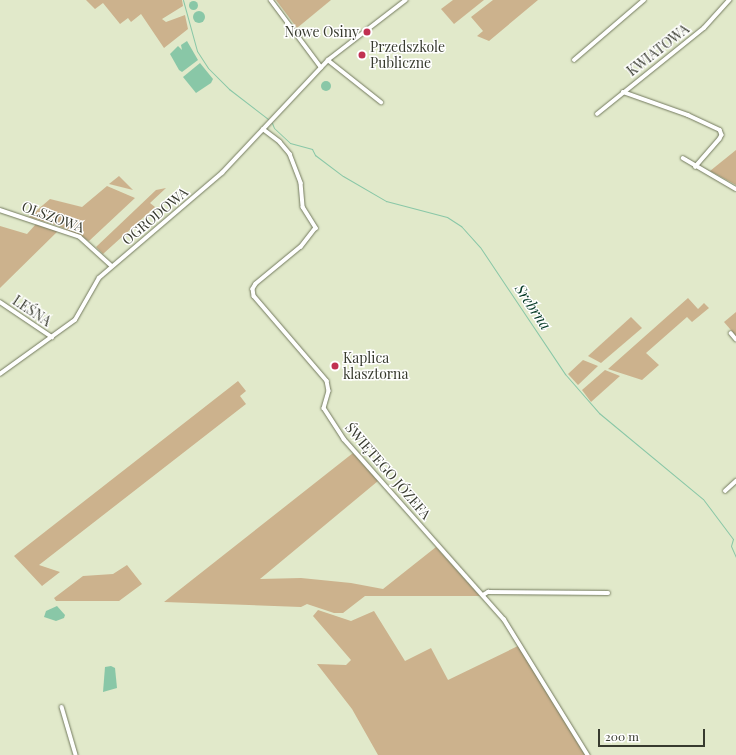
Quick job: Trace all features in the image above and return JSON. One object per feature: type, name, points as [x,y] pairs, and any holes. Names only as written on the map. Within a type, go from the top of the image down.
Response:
[{"type":"street","points":[[271,0],[321,67]]},
{"type":"street","points":[[574,60],[644,0]]},
{"type":"street","name":"KWIATOWA","points":[[597,114],[704,28],[729,0]]},
{"type":"street","name":"OGRODOWA","points":[[0,374],[52,338],[80,314],[94,283],[222,173],[328,60],[404,1]]},
{"type":"street","points":[[328,60],[381,102]]},
{"type":"street","points":[[623,92],[688,115],[720,130],[722,135],[720,139],[696,166]]},
{"type":"street","name":"ŚWIĘTEGO JÓZEFA","points":[[263,129],[280,142],[290,154],[301,183],[303,207],[316,229],[301,247],[256,284],[253,289],[254,296],[327,381],[329,390],[324,408],[344,439],[504,619],[588,755]]},
{"type":"street","points":[[683,158],[736,189]]},
{"type":"street","name":"OLSZOWA","points":[[0,210],[75,235],[88,242],[112,266]]},
{"type":"street","name":"LEŚNA","points":[[0,302],[52,338]]},
{"type":"street","points":[[731,333],[736,339]]},
{"type":"street","points":[[725,491],[736,481]]},
{"type":"street","points":[[483,595],[488,592],[608,593]]},
{"type":"street","points":[[62,707],[76,755]]},
{"type":"shaded area","points":[[86,0],[182,0],[183,6],[162,19],[166,22],[185,15],[188,29],[164,48],[141,14],[131,22],[128,18],[120,24],[103,3],[95,9]]},
{"type":"shaded area","points":[[193,0],[198,5],[193,10],[188,5]]},
{"type":"shaded area","points":[[276,0],[331,0],[297,28]]},
{"type":"shaded area","points":[[453,0],[484,0],[454,24],[441,9]]},
{"type":"shaded area","points":[[493,0],[538,0],[489,41],[477,36],[483,31],[471,17]]},
{"type":"shaded area","points":[[197,11],[201,11],[205,17],[201,23],[197,23],[193,19],[193,15]]},
{"type":"shaded area","points":[[187,41],[198,60],[182,72],[179,70],[170,54],[178,46],[182,50],[181,45]]},
{"type":"shaded area","points":[[200,63],[213,79],[211,83],[196,93],[183,77]]},
{"type":"shaded area","points":[[324,81],[328,81],[331,86],[328,91],[324,91],[321,88],[321,84]]},
{"type":"shaded area","points":[[736,150],[736,185],[710,171]]},
{"type":"shaded area","points":[[119,176],[133,190],[109,184]]},
{"type":"shaded area","points":[[107,186],[135,198],[89,241],[59,226],[29,217],[50,199],[82,207]]},
{"type":"shaded area","points":[[166,188],[150,203],[155,207],[103,254],[96,247],[156,190]]},
{"type":"shaded area","points":[[36,224],[59,230],[0,288],[0,226],[27,234]]},
{"type":"shaded area","points":[[688,298],[698,309],[704,303],[709,308],[692,322],[687,317],[646,353],[659,365],[642,380],[608,369]]},
{"type":"shaded area","points":[[736,312],[736,336],[724,322]]},
{"type":"shaded area","points":[[631,317],[642,328],[601,363],[588,356]]},
{"type":"shaded area","points":[[583,360],[598,366],[578,385],[568,374]]},
{"type":"shaded area","points":[[605,370],[620,376],[591,402],[582,390]]},
{"type":"shaded area","points":[[238,381],[246,391],[240,396],[246,404],[39,565],[60,572],[42,586],[14,556]]},
{"type":"shaded area","points":[[353,453],[378,481],[260,579],[301,578],[351,583],[383,589],[436,547],[480,596],[365,596],[343,613],[334,613],[307,604],[301,607],[164,602]]},
{"type":"shaded area","points":[[127,565],[142,584],[119,601],[56,601],[54,598],[83,576],[113,574]]},
{"type":"shaded area","points":[[57,606],[65,615],[64,618],[56,621],[44,617],[46,611]]},
{"type":"shaded area","points":[[318,610],[351,621],[374,611],[405,661],[431,648],[448,680],[518,646],[585,755],[378,755],[352,709],[317,664],[346,665],[351,660],[313,616]]},
{"type":"shaded area","points":[[111,666],[115,668],[117,688],[103,692],[105,667]]},
{"type":"waterway","points":[[183,0],[197,51],[208,68],[229,89],[268,119]]},
{"type":"waterway","name":"Srebrna","points":[[272,123],[274,128],[290,143],[312,149],[315,155],[343,176],[386,201],[447,217],[461,226],[480,247],[565,374],[599,413],[703,499],[733,539],[731,546],[736,557]]},
{"type":"place","name":"Nowe Osiny","points":[[367,32]]},
{"type":"place","name":"Przedszkole Publiczne","points":[[362,55]]},
{"type":"place","name":"Kaplica klasztorna","points":[[335,366]]}]
